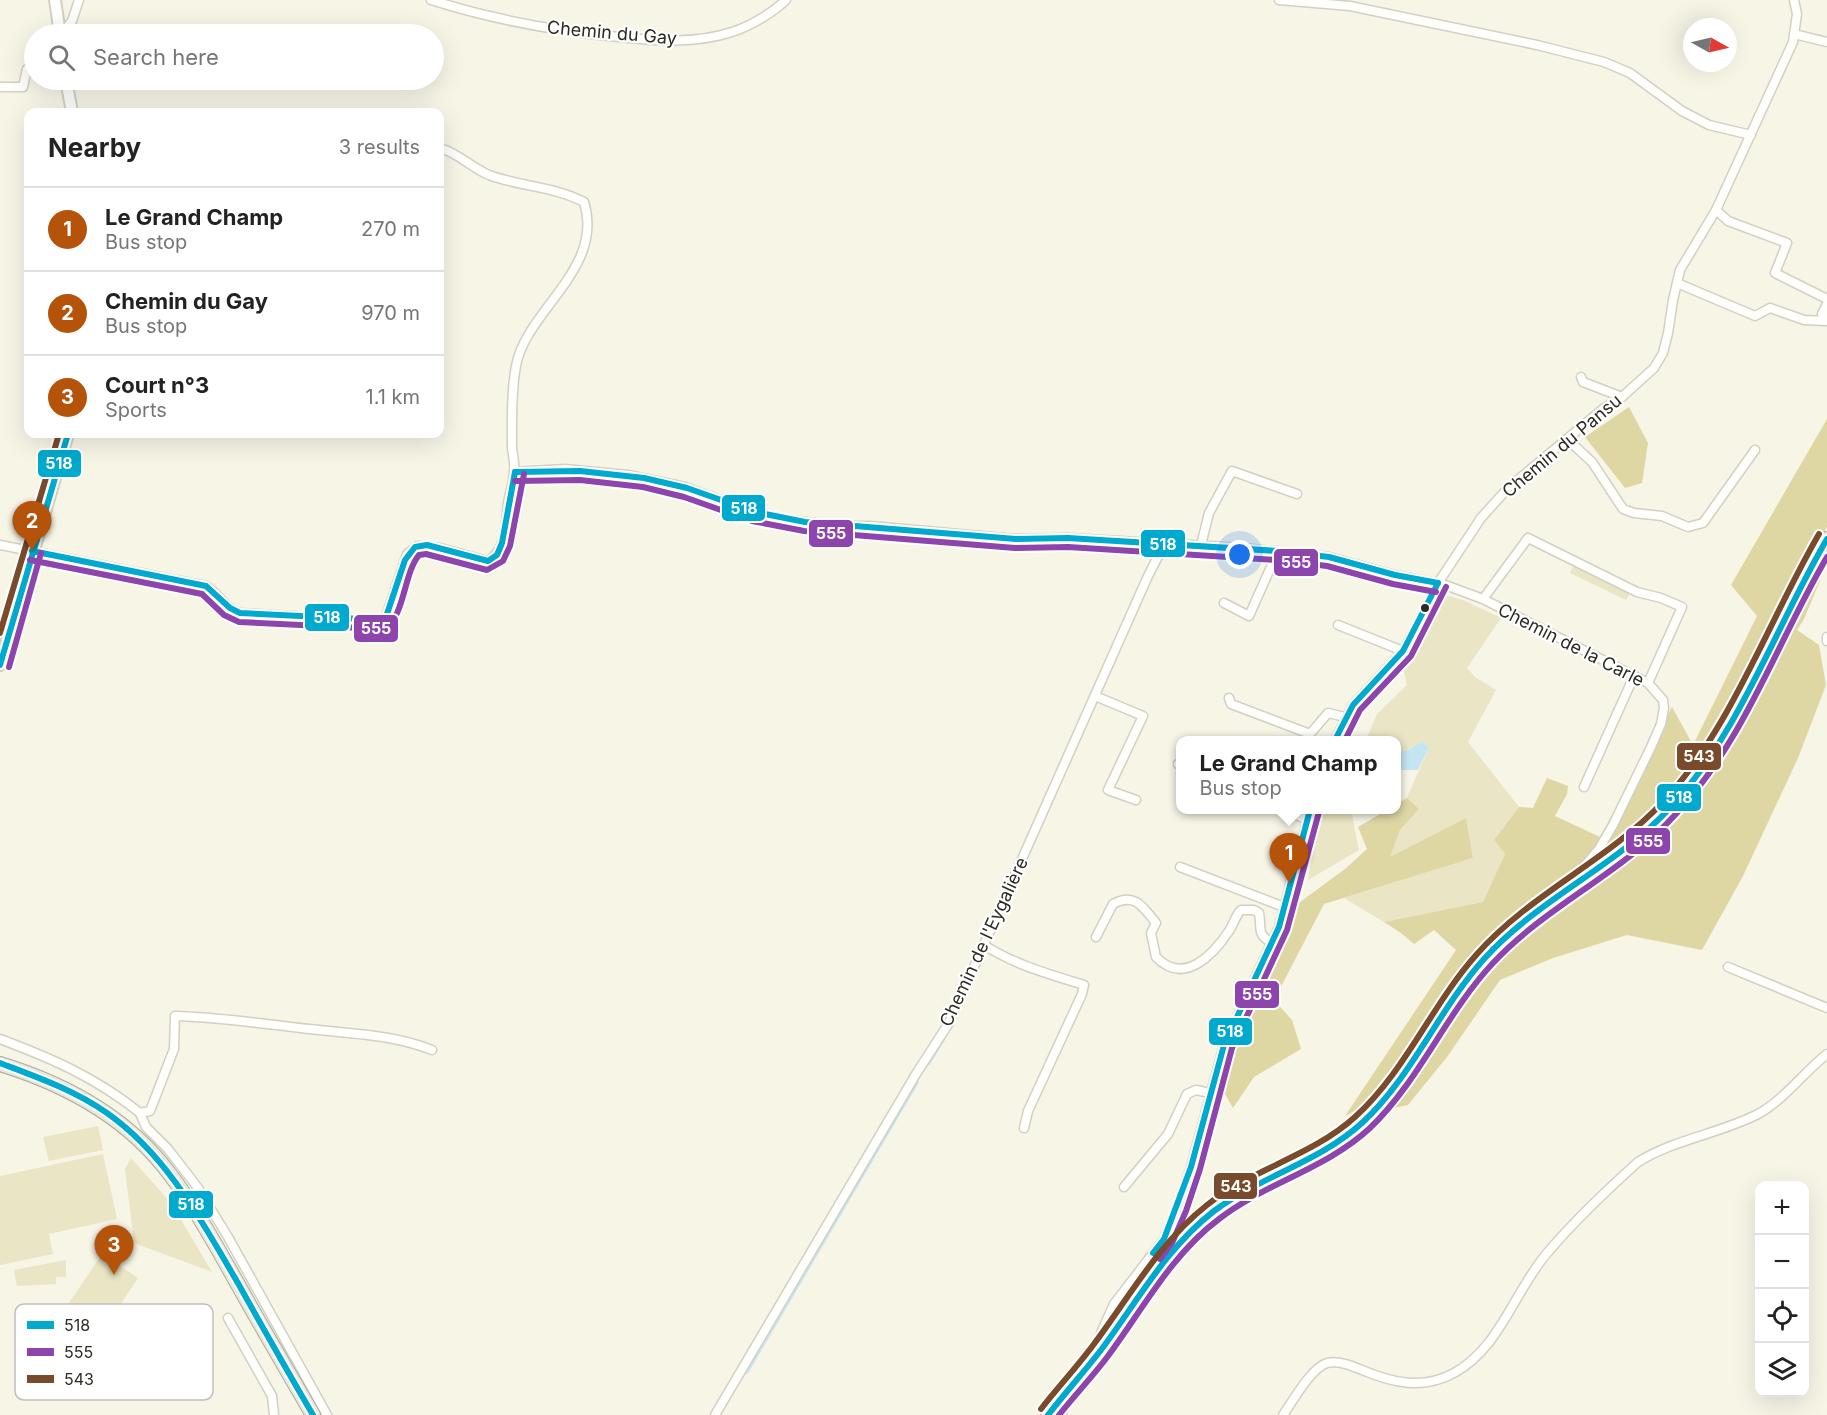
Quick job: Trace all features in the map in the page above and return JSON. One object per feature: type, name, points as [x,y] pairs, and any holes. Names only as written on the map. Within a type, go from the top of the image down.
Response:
[{"type":"main road","points":[[1048,1415],[1101,1350],[1165,1260],[1191,1232],[1212,1212],[1233,1197],[1300,1163],[1341,1139],[1361,1124],[1387,1098],[1406,1073],[1461,987],[1488,954],[1515,929],[1613,859],[1677,800],[1704,765],[1728,728],[1790,603],[1827,539]]},
{"type":"main road","points":[[1,1064],[51,1082],[107,1113],[130,1132],[168,1171],[209,1233],[313,1415]]},
{"type":"street","points":[[55,0],[59,24]]},
{"type":"street","points":[[69,24],[79,0]]},
{"type":"street","name":"Chemin du Gay","points":[[431,0],[535,25],[588,34],[664,41],[703,38],[733,32],[775,10],[786,0]]},
{"type":"street","points":[[1279,0],[1350,6],[1537,45],[1604,62],[1630,73],[1682,111],[1709,125],[1751,135]]},
{"type":"street","name":"Chemin du Pansu","points":[[1337,736],[1353,705],[1403,651],[1438,583],[1481,518],[1501,495],[1567,439],[1622,397],[1654,368],[1663,354],[1680,270],[1716,210],[1793,42],[1797,14],[1794,0]]},
{"type":"street","points":[[1794,34],[1827,42]]},
{"type":"street","points":[[0,87],[23,87],[24,82]]},
{"type":"street","points":[[68,90],[71,108]]},
{"type":"street","points":[[0,545],[206,586],[216,592],[229,609],[240,613],[382,620],[389,611],[408,554],[417,546],[440,548],[488,561],[497,555],[504,534],[514,472],[513,396],[519,353],[535,325],[568,281],[582,251],[588,215],[584,202],[566,193],[492,176],[444,149]]},
{"type":"street","points":[[1716,210],[1728,221],[1787,243],[1775,273],[1827,302],[1822,314],[1827,316]]},
{"type":"street","points":[[1677,283],[1755,316],[1770,308],[1804,320],[1827,321]]},
{"type":"street","points":[[1581,377],[1583,382],[1622,397]]},
{"type":"street","points":[[0,665],[67,438]]},
{"type":"street","points":[[1567,439],[1592,462],[1623,509],[1634,513],[1662,516],[1688,527],[1703,523],[1755,450]]},
{"type":"street","name":"Chemin de la Carle","points":[[514,472],[565,469],[628,475],[685,487],[739,507],[782,519],[838,526],[870,526],[1016,539],[1068,538],[1201,545],[1329,556],[1395,575],[1438,583],[1484,599],[1648,683],[1663,700],[1661,724],[1652,747],[1613,825],[1599,849],[1582,869],[1581,881]]},
{"type":"street","points":[[1201,545],[1209,513],[1233,471],[1298,494]]},
{"type":"street","points":[[1484,599],[1528,538],[1637,592],[1661,598],[1682,607],[1648,683]]},
{"type":"street","name":"Chemin de l'Eygalière","points":[[715,1415],[916,1074],[949,1023],[1148,576],[1165,543]]},
{"type":"street","points":[[1224,603],[1249,616],[1278,551]]},
{"type":"street","points":[[1338,625],[1403,651]]},
{"type":"street","points":[[1584,787],[1634,676]]},
{"type":"street","points":[[1095,696],[1143,716],[1108,790],[1137,800]]},
{"type":"street","points":[[1228,698],[1231,704],[1310,734],[1328,712],[1345,717]]},
{"type":"street","points":[[1293,814],[1306,819]]},
{"type":"street","points":[[1101,1350],[1101,1333],[1114,1304],[1164,1239],[1177,1208],[1191,1167],[1209,1093],[1224,1045],[1279,927],[1308,814]]},
{"type":"street","points":[[1180,867],[1284,908]]},
{"type":"street","points":[[1096,937],[1113,904],[1126,899],[1140,903],[1156,923],[1151,933],[1156,957],[1168,966],[1191,967],[1206,959],[1229,932],[1240,910],[1254,910],[1259,913],[1260,933],[1272,943]]},
{"type":"street","points":[[984,945],[1004,958],[1084,985],[1083,994],[1028,1112],[1024,1128]]},
{"type":"street","points":[[1728,967],[1827,1008]]},
{"type":"street","points":[[140,1113],[150,1111],[174,1049],[175,1016],[202,1016],[251,1023],[354,1032],[408,1041],[432,1050]]},
{"type":"street","points":[[0,1039],[55,1060],[106,1087],[140,1113],[146,1127],[168,1149],[198,1188],[228,1237],[327,1415]]},
{"type":"street","points":[[1283,1415],[1303,1386],[1318,1369],[1327,1364],[1349,1365],[1387,1380],[1405,1384],[1422,1384],[1455,1373],[1488,1345],[1547,1253],[1638,1162],[1655,1151],[1737,1124],[1760,1113],[1827,1054]]},
{"type":"street","points":[[1124,1187],[1168,1134],[1187,1094],[1196,1090],[1209,1093]]},
{"type":"street","points":[[228,1318],[272,1396],[274,1415]]},
{"type":"street","points":[[1062,1415],[1063,1397]]},
{"type":"shaded area","points":[[1629,407],[1648,443],[1642,483],[1625,488],[1585,437]]},
{"type":"shaded area","points":[[1827,419],[1827,527],[1788,595],[1707,753],[1676,794],[1643,828],[1599,865],[1519,918],[1473,964],[1382,1097],[1345,1116],[1456,950],[1434,930],[1414,944],[1384,922],[1483,902],[1505,854],[1494,840],[1519,807],[1533,808],[1547,778],[1568,786],[1567,794],[1555,816],[1600,837],[1672,707],[1693,745],[1757,616],[1731,585]]},
{"type":"shaded area","points":[[1827,551],[1827,564],[1804,619],[1797,630],[1819,645],[1826,685],[1798,758],[1743,876],[1702,950],[1627,935],[1553,958],[1500,980],[1447,1057],[1408,1105],[1394,1108],[1455,1014],[1504,945],[1563,900],[1626,858],[1689,797],[1724,749],[1771,653]]},
{"type":"shaded area","points":[[1573,566],[1630,593],[1626,600],[1570,573]]},
{"type":"shaded area","points":[[1441,594],[1463,600],[1501,618],[1467,668],[1475,677],[1496,690],[1468,742],[1519,807],[1494,840],[1505,854],[1483,902],[1384,922],[1344,898],[1473,858],[1466,818],[1389,858],[1400,830],[1419,809],[1407,798],[1429,747],[1422,742],[1406,751],[1401,750],[1401,736],[1368,736],[1377,714],[1407,685],[1402,663]]},
{"type":"shaded area","points":[[1407,798],[1419,809],[1400,830],[1390,857],[1466,818],[1473,858],[1324,904],[1274,1000],[1292,1020],[1301,1049],[1254,1077],[1233,1108],[1221,1087],[1296,905],[1345,869],[1367,849],[1358,827],[1380,814],[1401,814],[1401,802]]},
{"type":"shaded area","points":[[1321,814],[1352,814],[1359,850],[1308,880]]},
{"type":"shaded area","points":[[98,1126],[103,1150],[49,1161],[43,1137]]},
{"type":"shaded area","points":[[103,1154],[117,1219],[49,1234],[53,1254],[0,1265],[0,1176]]},
{"type":"shaded area","points":[[131,1158],[171,1203],[212,1272],[134,1243],[125,1169]]},
{"type":"shaded area","points":[[102,1254],[138,1278],[121,1304],[68,1304]]},
{"type":"shaded area","points":[[66,1260],[66,1277],[56,1277],[56,1284],[17,1286],[14,1270]]},
{"type":"water","points":[[1422,742],[1429,747],[1418,770],[1401,770],[1401,750],[1406,751]]},
{"type":"waterway","points":[[929,1064],[945,1038]]},
{"type":"waterway","points":[[747,1373],[918,1082]]},
{"type":"transit line","name":"543","points":[[0,633],[58,438]]},
{"type":"transit line","name":"518","points":[[0,665],[67,438]]},
{"type":"transit line","name":"518","points":[[515,472],[580,471],[644,478],[687,488],[755,512],[805,522],[1016,539],[1068,538],[1278,551],[1329,557],[1395,575],[1438,583]]},
{"type":"transit line","name":"518","points":[[32,551],[206,586],[230,608],[240,613],[382,620],[386,617],[405,560],[415,547],[427,545],[488,561],[497,555],[502,543],[515,472]]},
{"type":"transit line","name":"555","points":[[30,560],[202,594],[224,615],[239,622],[383,629],[396,616],[410,573],[419,555],[426,554],[487,570],[503,561],[510,546],[524,474]]},
{"type":"transit line","name":"555","points":[[515,481],[580,480],[643,487],[684,497],[752,521],[804,531],[1015,548],[1068,547],[1277,560],[1327,566],[1393,584],[1436,592]]},
{"type":"transit line","name":"543","points":[[1041,1409],[1088,1352],[1160,1253],[1190,1220],[1225,1192],[1320,1142],[1355,1117],[1389,1079],[1446,994],[1477,954],[1521,913],[1617,843],[1662,803],[1708,743],[1728,709],[1819,534]]},
{"type":"transit line","name":"518","points":[[1048,1415],[1101,1350],[1153,1276],[1197,1226],[1232,1199],[1328,1148],[1363,1122],[1397,1084],[1453,999],[1484,959],[1528,918],[1625,848],[1670,808],[1694,779],[1737,713],[1827,539]]},
{"type":"transit line","name":"555","points":[[9,667],[41,553]]},
{"type":"transit line","name":"555","points":[[1059,1415],[1108,1356],[1172,1266],[1202,1233],[1237,1206],[1334,1154],[1370,1128],[1404,1089],[1461,1003],[1493,963],[1536,924],[1631,855],[1675,815],[1721,756],[1740,724],[1827,557]]},
{"type":"transit line","name":"518","points":[[1337,736],[1353,705],[1403,651],[1438,583]]},
{"type":"transit line","name":"555","points":[[1347,736],[1360,710],[1411,656],[1446,587]]},
{"type":"transit line","name":"518","points":[[1153,1253],[1164,1239],[1191,1167],[1224,1045],[1279,927],[1309,814]]},
{"type":"transit line","name":"555","points":[[1160,1259],[1172,1243],[1186,1211],[1200,1169],[1232,1048],[1287,930],[1318,814]]},
{"type":"transit line","name":"518","points":[[0,1063],[82,1097],[107,1113],[148,1149],[197,1214],[313,1415]]},
{"type":"place","name":"Chemin du Gay","points":[[32,551]]},
{"type":"place","name":"Le Grand Champ","points":[[1289,883]]},
{"type":"place","name":"Court n°3","points":[[114,1275]]}]
